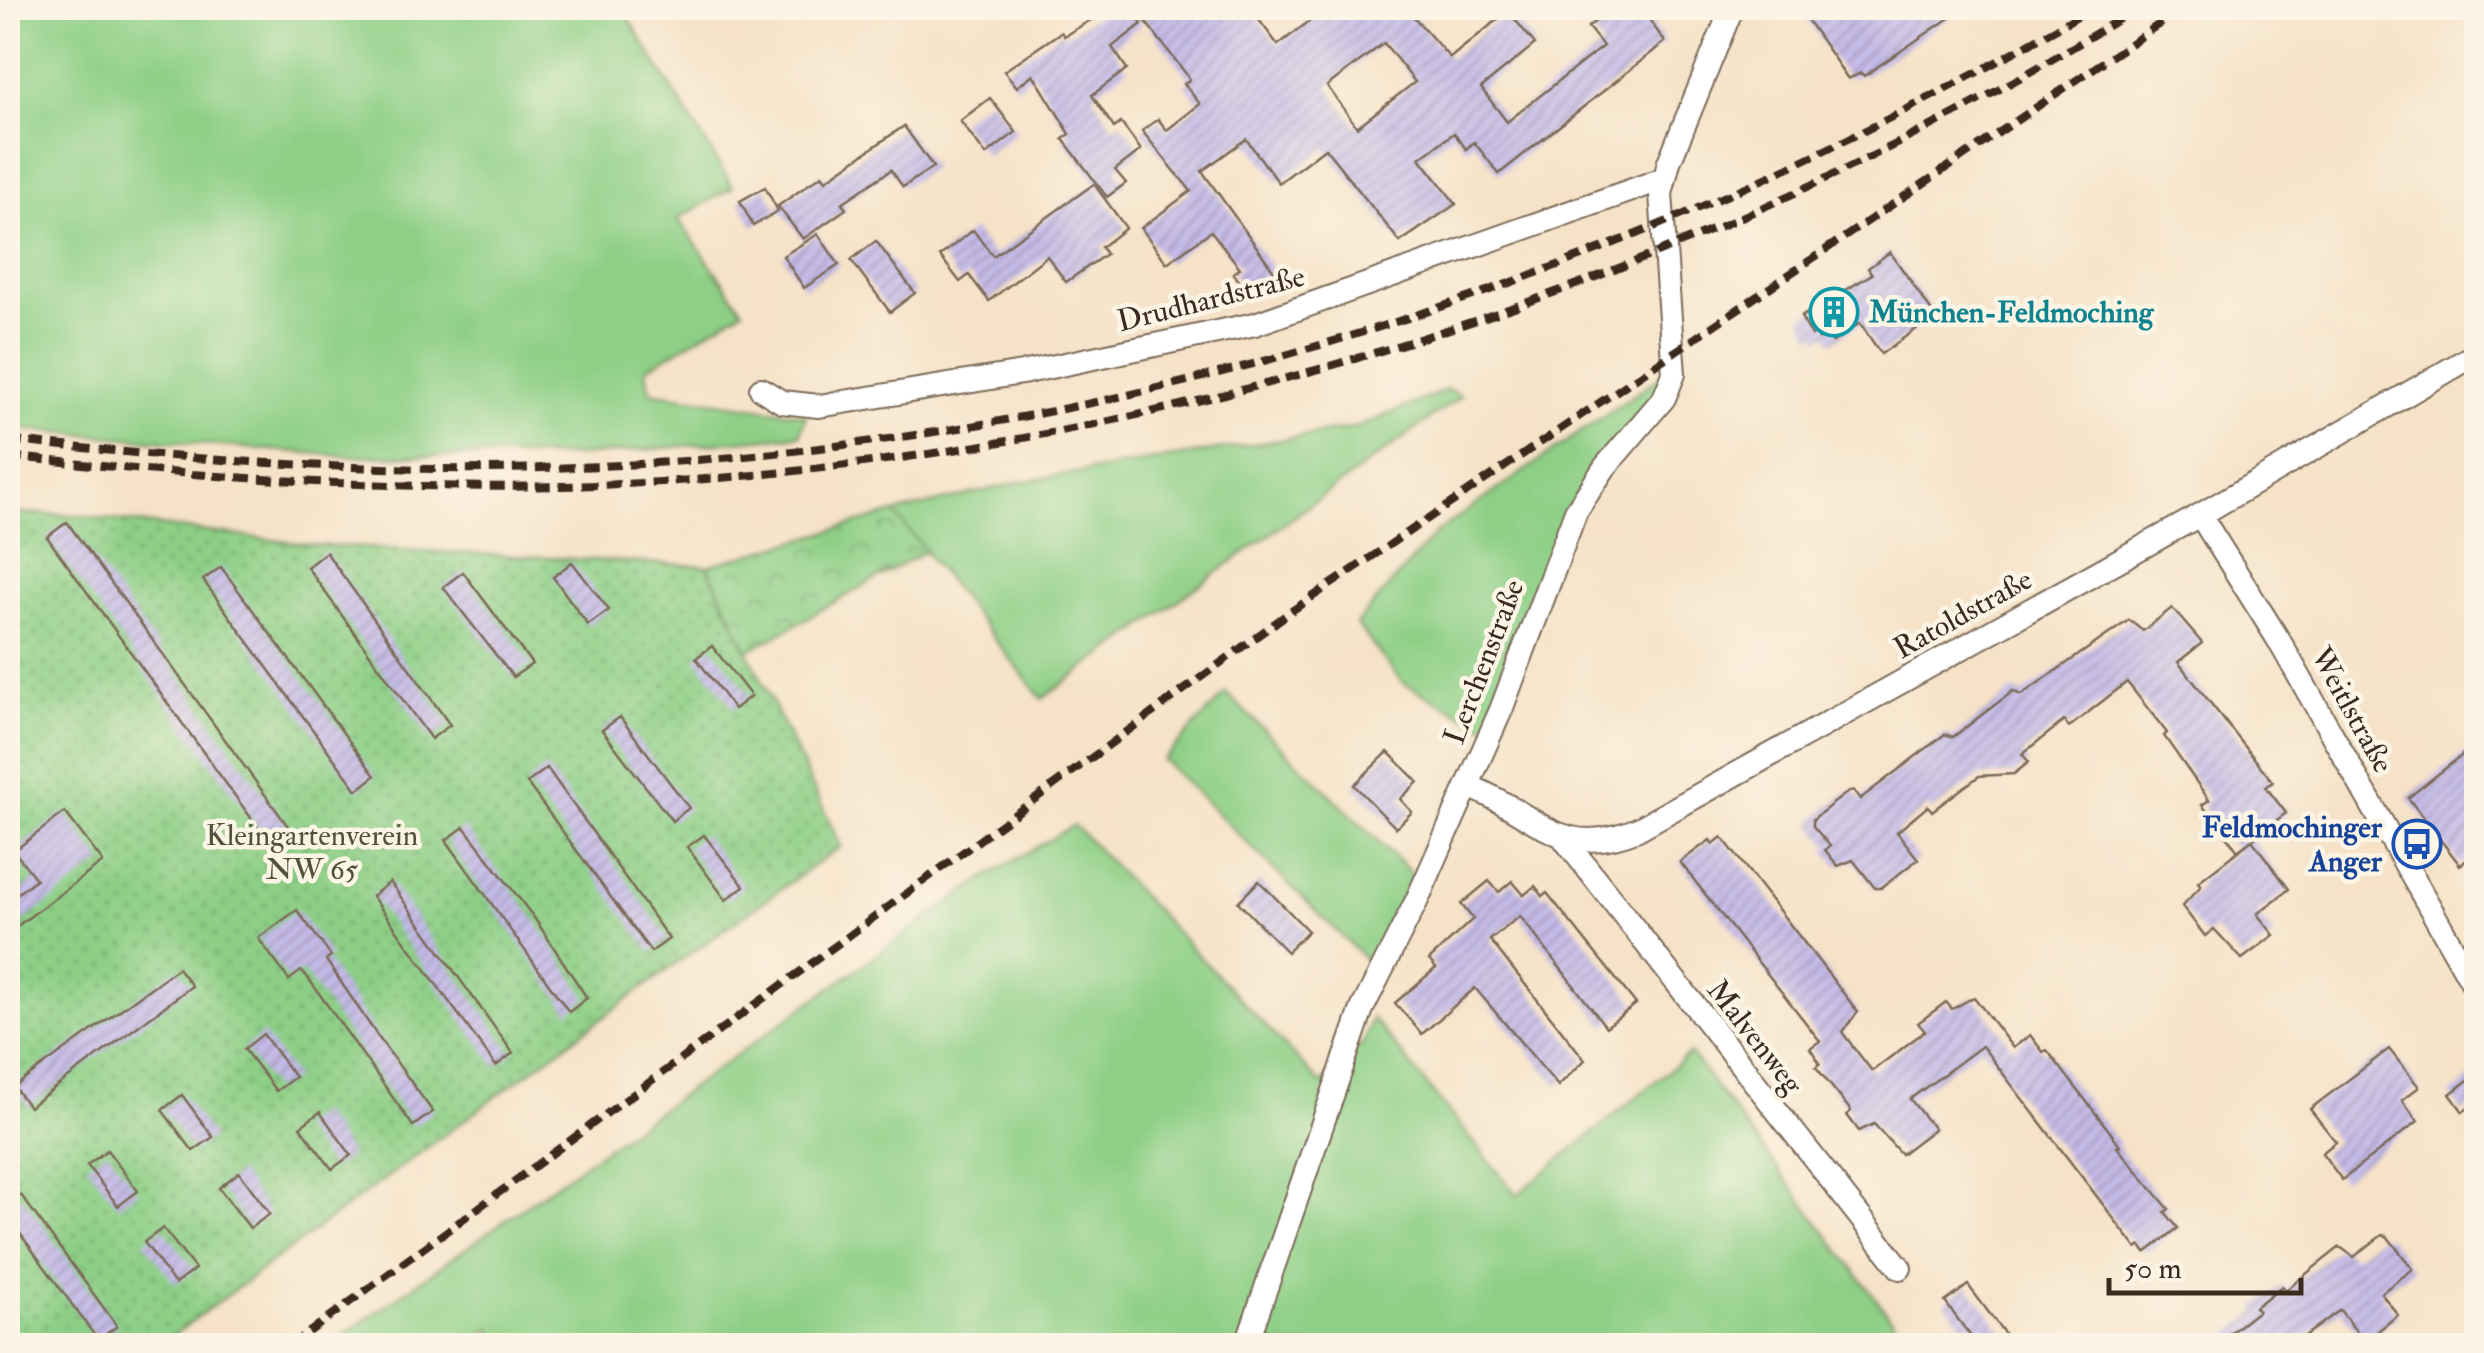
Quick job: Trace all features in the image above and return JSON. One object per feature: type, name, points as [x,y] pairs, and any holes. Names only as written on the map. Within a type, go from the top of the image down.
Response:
[{"type":"street","name":"Lerchenstraße","points":[[1246,1346],[1362,1009],[1468,786],[1576,511],[1605,468],[1664,398],[1674,374],[1660,210],[1663,179],[1732,8]]},
{"type":"street","name":"Drudhardstraße","points":[[761,388],[782,402],[819,406],[1022,374],[1255,324],[1663,179]]},
{"type":"street","name":"Ratoldstraße","points":[[1565,840],[1610,840],[1638,829],[2200,516],[2476,354]]},
{"type":"street","name":"Weitlstraße","points":[[2200,516],[2278,639],[2476,989]]},
{"type":"street","points":[[1468,786],[1499,798],[1565,840]]},
{"type":"street","name":"Malvenweg","points":[[1565,840],[1900,1268]]},
{"type":"green space","points":[[8,8],[622,8],[733,187],[678,219],[743,310],[646,369],[650,392],[806,415],[800,435],[580,456],[344,456],[8,428]]},
{"type":"green space","points":[[1664,374],[1671,390],[1581,498],[1491,729],[1403,683],[1356,624],[1437,532]]},
{"type":"green space","points":[[1448,389],[1461,396],[1042,699],[894,513],[1020,482],[1359,427]]},
{"type":"green space","name":"Kleingartenverein NW 65","points":[[8,513],[73,515],[314,545],[707,566],[841,846],[160,1345],[8,1346]]},
{"type":"green space","points":[[894,513],[926,551],[748,651],[707,566]]},
{"type":"green space","points":[[1226,693],[1413,875],[1371,965],[1163,760]]},
{"type":"green space","points":[[1074,825],[1321,1084],[1363,1043],[1372,1018],[1517,1195],[1690,1053],[1911,1345],[496,1346],[491,1327],[468,1345],[329,1346],[983,879]]},
{"type":"building","points":[[1111,8],[1129,8],[1142,24],[1112,47],[1127,69],[1092,95],[1114,128],[1121,123],[1141,150],[1115,170],[1126,183],[1107,197],[1063,139],[1070,134],[1033,74],[1017,87],[1004,71],[1061,32],[1064,36]]},
{"type":"building","points":[[1135,8],[1250,8],[1278,45],[1327,8],[1406,8],[1450,58],[1508,11],[1535,44],[1481,88],[1507,122],[1603,46],[1588,27],[1612,8],[1641,8],[1665,42],[1499,174],[1474,142],[1466,149],[1454,133],[1420,158],[1456,204],[1400,242],[1325,148],[1279,183],[1246,139],[1202,171],[1274,271],[1247,291],[1233,273],[1240,268],[1211,231],[1167,263],[1141,228],[1191,191],[1142,131],[1158,119],[1167,130],[1200,104],[1184,84],[1190,79]],"holes":[[[1384,43],[1415,82],[1357,127],[1327,86]]]},
{"type":"building","points":[[1799,8],[1964,8],[1864,76],[1861,73],[1848,79]]},
{"type":"building","points":[[990,98],[1016,132],[986,155],[960,121]]},
{"type":"building","points":[[904,126],[933,167],[903,187],[891,170],[842,203],[846,209],[803,239],[778,206],[822,175],[826,180]]},
{"type":"building","points":[[1094,184],[1126,228],[1101,247],[1106,254],[1066,282],[1047,256],[989,301],[969,275],[960,282],[940,256],[973,230],[993,256]]},
{"type":"building","points":[[765,187],[778,211],[753,226],[740,201]]},
{"type":"building","points":[[818,234],[839,265],[804,288],[783,256]]},
{"type":"building","points":[[876,241],[915,293],[890,312],[851,260]]},
{"type":"building","points":[[1890,252],[1935,316],[1881,354],[1860,323],[1833,342],[1827,334],[1819,339],[1816,333],[1812,336],[1801,317],[1872,274],[1868,268]]},
{"type":"building","points":[[67,522],[295,836],[275,851],[47,537]]},
{"type":"building","points":[[326,552],[450,725],[431,739],[307,567]]},
{"type":"building","points":[[572,562],[609,610],[588,625],[553,577]]},
{"type":"building","points":[[221,567],[375,776],[357,790],[203,580]]},
{"type":"building","points":[[463,572],[532,664],[513,677],[443,587]]},
{"type":"building","points":[[2172,608],[2202,643],[2178,662],[2273,782],[2266,787],[2286,813],[2238,851],[2202,805],[2209,800],[2164,736],[2167,733],[2127,682],[2069,727],[2064,721],[2022,754],[2029,762],[2014,774],[1979,776],[1932,811],[1928,806],[1897,832],[1918,859],[1881,888],[1875,888],[1853,860],[1838,866],[1825,850],[1830,846],[1813,826],[1813,819],[1844,795],[1853,790],[1860,799],[1945,734],[1953,737],[2013,691],[2021,695],[2129,620],[2143,631]]},
{"type":"building","points":[[712,646],[751,696],[734,709],[696,658]]},
{"type":"building","points":[[620,717],[689,808],[672,821],[602,730]]},
{"type":"building","points":[[2476,744],[2476,853],[2460,865],[2408,798]]},
{"type":"building","points":[[1388,752],[1418,782],[1400,799],[1412,812],[1396,828],[1354,785]]},
{"type":"building","points":[[547,768],[669,939],[651,952],[527,783]]},
{"type":"building","points":[[65,812],[103,862],[8,933],[8,901],[36,879],[14,851]]},
{"type":"building","points":[[464,827],[535,919],[587,998],[569,1012],[446,840]]},
{"type":"building","points":[[704,835],[744,886],[726,900],[687,847]]},
{"type":"building","points":[[1722,837],[1858,1012],[1842,1032],[1872,1071],[1925,1031],[1918,1023],[1946,1002],[1952,1009],[1974,997],[2013,1048],[2030,1035],[2043,1052],[2047,1050],[2120,1145],[2117,1147],[2169,1209],[2165,1212],[2178,1228],[2146,1253],[2141,1246],[2137,1249],[1982,1046],[1910,1099],[1934,1129],[1901,1154],[1874,1124],[1859,1131],[1847,1115],[1851,1111],[1816,1067],[1820,1063],[1810,1048],[1820,1041],[1680,862],[1710,840],[1713,844]]},
{"type":"building","points":[[2252,840],[2289,889],[2257,914],[2274,935],[2242,959],[2214,929],[2205,936],[2182,906],[2201,886],[2198,882]]},
{"type":"building","points":[[1259,881],[1308,931],[1287,952],[1238,902]]},
{"type":"building","points":[[1489,881],[1499,892],[1512,881],[1524,895],[1535,886],[1543,896],[1547,893],[1636,1004],[1606,1027],[1520,916],[1490,940],[1585,1060],[1558,1086],[1475,988],[1422,1034],[1395,1003],[1436,968],[1429,960],[1473,919],[1461,904]]},
{"type":"building","points":[[390,882],[513,1053],[496,1066],[372,896]]},
{"type":"building","points":[[297,910],[331,956],[326,960],[433,1112],[413,1126],[306,975],[301,971],[289,980],[258,938]]},
{"type":"building","points":[[178,968],[192,986],[29,1107],[14,1087]]},
{"type":"building","points":[[263,1034],[295,1077],[276,1091],[244,1049]]},
{"type":"building","points":[[2389,1049],[2419,1087],[2402,1100],[2418,1121],[2342,1180],[2322,1153],[2336,1142],[2310,1109]]},
{"type":"building","points":[[2476,1074],[2476,1102],[2463,1112],[2450,1094]]},
{"type":"building","points":[[182,1095],[213,1137],[193,1151],[162,1110]]},
{"type":"building","points":[[320,1112],[351,1155],[332,1169],[300,1127]]},
{"type":"building","points":[[107,1150],[138,1191],[118,1206],[87,1165]]},
{"type":"building","points":[[239,1172],[270,1214],[250,1228],[219,1188]]},
{"type":"building","points":[[21,1195],[117,1326],[98,1340],[8,1217],[8,1205]]},
{"type":"building","points":[[163,1228],[195,1269],[175,1284],[144,1242]]},
{"type":"building","points":[[2382,1235],[2387,1236],[2413,1269],[2381,1293],[2398,1315],[2368,1339],[2362,1339],[2340,1310],[2305,1336],[2313,1346],[2213,1346],[2258,1311],[2255,1307],[2282,1286],[2286,1290],[2340,1247],[2354,1257]]},
{"type":"building","points":[[1968,1285],[2014,1346],[1978,1346],[1945,1302]]},
{"type":"railway","points":[[8,440],[219,460],[379,468],[653,463],[870,442],[1083,405],[1293,353],[1499,287],[1700,207],[1898,114],[2091,8]]},
{"type":"railway","points":[[8,456],[285,480],[424,486],[564,486],[769,474],[975,446],[1180,405],[1382,350],[1580,283],[1773,203],[1959,111],[2137,8]]},
{"type":"railway","points":[[290,1346],[1290,612],[2183,8]]},
{"type":"place","name":"München-Feldmoching","points":[[1834,312]]},
{"type":"place","name":"Feldmochinger Anger","points":[[2417,844]]}]
